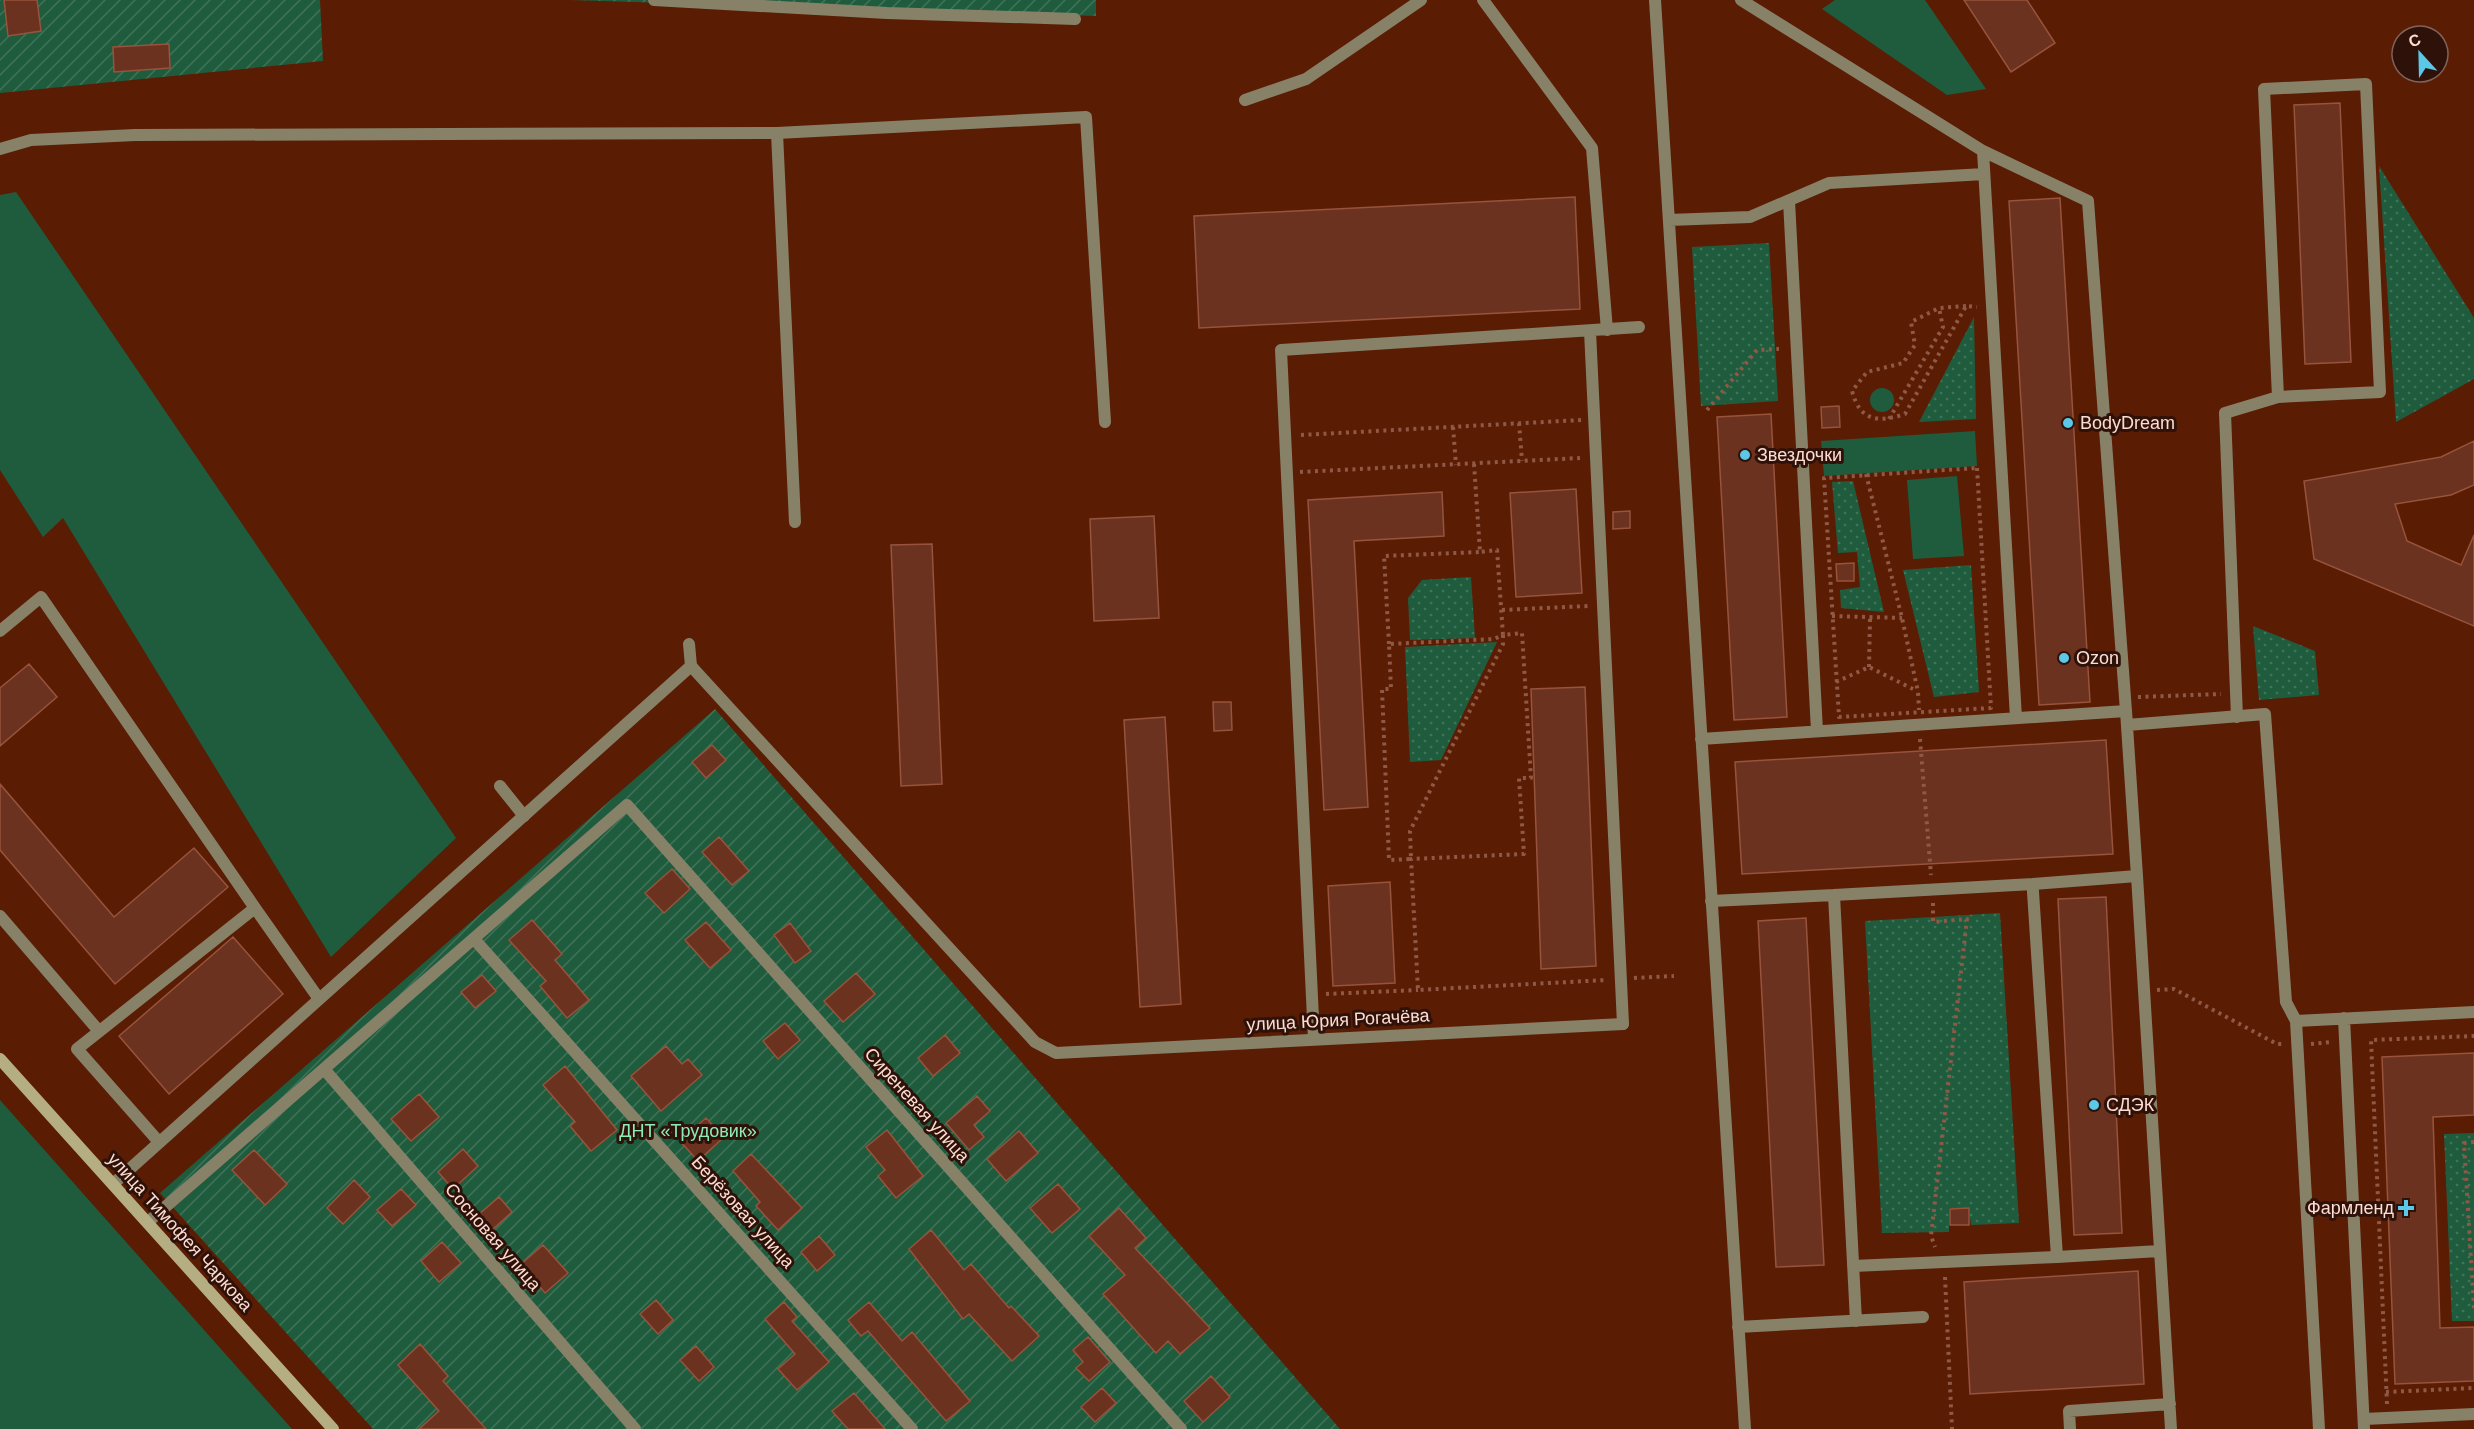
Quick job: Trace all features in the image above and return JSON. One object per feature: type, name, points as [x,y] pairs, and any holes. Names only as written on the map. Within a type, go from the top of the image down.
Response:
[{"type":"main road","name":"улица Тимофея Чаркова","points":[[0,1059],[333,1429]]},
{"type":"street","points":[[654,0],[887,13],[1075,19]]},
{"type":"street","points":[[1245,100],[1306,79],[1421,0]]},
{"type":"street","points":[[1483,0],[1592,148],[1607,330]]},
{"type":"street","points":[[1655,0],[1744,1429]]},
{"type":"street","points":[[1741,0],[1983,152],[2088,201],[2126,704],[2171,1429]]},
{"type":"street","points":[[2237,717],[2225,413],[2278,397],[2380,392],[2366,84],[2264,89],[2278,397]]},
{"type":"street","points":[[0,149],[31,140],[135,135],[777,133],[1086,117],[1105,422]]},
{"type":"street","points":[[777,133],[795,522]]},
{"type":"street","points":[[1983,152],[2016,718]]},
{"type":"street","points":[[1669,220],[1750,217],[1829,183],[1984,174]]},
{"type":"street","points":[[1789,201],[1817,731]]},
{"type":"street","points":[[1314,1039],[1281,350],[1639,327]]},
{"type":"street","points":[[1590,331],[1621,979]]},
{"type":"street","points":[[0,631],[41,597],[319,999]]},
{"type":"street","points":[[113,1184],[691,666],[689,644]]},
{"type":"street","name":"улица Юрия Рогачёва","points":[[691,666],[1035,1042],[1056,1053],[1623,1024],[1621,979]]},
{"type":"street","points":[[1701,739],[1817,731],[1919,718],[2016,718],[2126,704]]},
{"type":"street","points":[[2127,725],[2265,714],[2286,1002],[2296,1021],[2298,1044],[2319,1429]]},
{"type":"street","points":[[500,786],[524,816]]},
{"type":"street","name":"Сиреневая улица","points":[[474,939],[627,805],[1180,1429]]},
{"type":"street","points":[[1711,902],[2137,876]]},
{"type":"street","points":[[2033,884],[2057,1257]]},
{"type":"street","points":[[1833,895],[1856,1321]]},
{"type":"street","points":[[159,1142],[77,1049],[98,1030],[255,908]]},
{"type":"street","points":[[0,916],[98,1030]]},
{"type":"street","points":[[148,1222],[474,939]]},
{"type":"street","name":"Берёзовая улица","points":[[474,939],[912,1429]]},
{"type":"street","points":[[2296,1021],[2474,1012]]},
{"type":"street","points":[[2344,1018],[2364,1424],[2474,1414]]},
{"type":"street","name":"Сосновая улица","points":[[324,1069],[635,1429]]},
{"type":"street","points":[[1852,1266],[2159,1251]]},
{"type":"street","points":[[1738,1327],[1923,1317]]},
{"type":"street","points":[[2070,1429],[2068,1411],[2170,1404]]},
{"type":"path","points":[[1966,306],[1905,414],[1888,419],[1863,415],[1856,408],[1852,391],[1866,372],[1903,363],[1915,345],[1911,322],[1939,308],[1966,306],[1991,306]]},
{"type":"path","points":[[1888,419],[1943,327],[1939,308]]},
{"type":"path","points":[[1707,410],[1757,350],[1779,349]]},
{"type":"path","points":[[1296,435],[1594,419]]},
{"type":"path","points":[[1519,423],[1522,461]]},
{"type":"path","points":[[1453,427],[1456,465]]},
{"type":"path","points":[[1299,472],[1581,458],[1581,470]]},
{"type":"path","points":[[1298,463],[1299,484]]},
{"type":"path","points":[[1474,464],[1480,552]]},
{"type":"path","points":[[1977,468],[1991,708],[1919,718],[1839,717],[1824,478],[1866,474],[1977,468]]},
{"type":"path","points":[[1866,474],[1902,618],[1917,692],[1933,922],[1967,919],[1931,1236],[1944,1275],[1952,1429]]},
{"type":"path","points":[[1389,644],[1494,639],[1503,635],[1522,633],[1531,778],[1519,778],[1524,854],[1411,859],[1389,860],[1382,689],[1391,689],[1384,556],[1497,550],[1502,610],[1503,635],[1503,644],[1410,831],[1411,859],[1418,990]]},
{"type":"path","points":[[1588,594],[1589,617]]},
{"type":"path","points":[[1502,610],[1588,606]]},
{"type":"path","points":[[1832,616],[1870,619],[1902,618]]},
{"type":"path","points":[[1869,667],[1870,619]]},
{"type":"path","points":[[1836,682],[1869,667]]},
{"type":"path","points":[[1869,667],[1917,692]]},
{"type":"path","points":[[2126,704],[2236,693]]},
{"type":"path","points":[[1606,968],[1606,980]]},
{"type":"path","points":[[1323,983],[1324,994],[1674,976]]},
{"type":"path","points":[[2143,991],[2174,989],[2277,1044],[2474,1036]]},
{"type":"path","points":[[2371,1040],[2386,1392],[2474,1388]]},
{"type":"path","points":[[2474,1142],[2464,1143],[2474,1309]]},
{"type":"green space","points":[[0,0],[320,0],[323,61],[0,93]]},
{"type":"green space","points":[[570,0],[1096,0],[1096,16]]},
{"type":"green space","points":[[1835,0],[1925,0],[1986,89],[1947,95],[1822,9]]},
{"type":"green space","points":[[2379,166],[2474,318],[2474,379],[2396,422]]},
{"type":"green space","points":[[16,192],[456,838],[331,957],[63,518],[43,537],[0,470],[0,195]]},
{"type":"green space","points":[[1769,243],[1778,401],[1701,406],[1692,247]]},
{"type":"green space","points":[[1974,317],[1976,419],[1919,422]]},
{"type":"green space","points":[[1882,388],[1891,391],[1894,400],[1891,409],[1882,412],[1873,409],[1870,400],[1873,391]]},
{"type":"green space","points":[[1975,431],[1977,466],[1824,476],[1821,441]]},
{"type":"green space","points":[[1957,476],[1964,556],[1913,559],[1907,480]]},
{"type":"green space","points":[[1853,481],[1884,612],[1841,608],[1840,590],[1860,587],[1857,552],[1838,553],[1832,482]]},
{"type":"green space","points":[[1971,565],[1979,692],[1934,697],[1903,570]]},
{"type":"green space","points":[[1471,577],[1475,638],[1410,640],[1408,598],[1422,580]]},
{"type":"green space","points":[[2253,626],[2315,651],[2319,695],[2259,700]]},
{"type":"green space","points":[[1497,642],[1441,760],[1410,762],[1405,647]]},
{"type":"green space","name":"ДНТ «Трудовик»","points":[[715,709],[1340,1429],[373,1429],[160,1193]]},
{"type":"green space","points":[[2000,913],[2019,1223],[1971,1225],[1969,1208],[1949,1208],[1949,1232],[1882,1233],[1865,921]]},
{"type":"green space","points":[[0,1100],[292,1429],[0,1429]]},
{"type":"green space","points":[[2474,1133],[2474,1321],[2452,1321],[2444,1134]]},
{"type":"building","points":[[4,0],[37,0],[41,31],[8,36]]},
{"type":"building","points":[[1964,0],[2027,0],[2055,43],[2011,72]]},
{"type":"building","points":[[169,44],[170,68],[114,72],[113,47]]},
{"type":"building","points":[[2340,103],[2351,362],[2305,364],[2294,105]]},
{"type":"building","points":[[1575,197],[1580,309],[1199,328],[1194,216]]},
{"type":"building","points":[[2060,198],[2090,702],[2039,705],[2009,201]]},
{"type":"building","points":[[1839,406],[1840,427],[1822,428],[1821,407]]},
{"type":"building","points":[[1771,414],[1787,717],[1734,720],[1717,417]]},
{"type":"building","points":[[2474,441],[2474,485],[2451,495],[2395,504],[2407,541],[2461,565],[2474,535],[2474,626],[2314,559],[2304,481],[2441,457]]},
{"type":"building","points":[[1576,489],[1582,593],[1516,597],[1510,493]]},
{"type":"building","points":[[1442,492],[1444,536],[1354,541],[1368,807],[1324,810],[1308,500]]},
{"type":"building","points":[[1630,511],[1630,528],[1613,529],[1613,512]]},
{"type":"building","points":[[1154,516],[1159,618],[1094,621],[1090,519]]},
{"type":"building","points":[[932,544],[942,784],[901,786],[891,545]]},
{"type":"building","points":[[1854,563],[1854,581],[1837,581],[1836,564]]},
{"type":"building","points":[[29,664],[57,697],[0,746],[0,688]]},
{"type":"building","points":[[1585,687],[1596,966],[1541,969],[1531,689]]},
{"type":"building","points":[[1213,702],[1231,702],[1232,730],[1214,731]]},
{"type":"building","points":[[1165,717],[1181,1004],[1140,1007],[1124,720]]},
{"type":"building","points":[[2106,740],[2113,854],[1742,874],[1735,762]]},
{"type":"building","points":[[712,745],[726,760],[706,778],[692,762]]},
{"type":"building","points":[[0,784],[114,917],[194,848],[228,887],[115,984],[0,850]]},
{"type":"building","points":[[719,837],[749,871],[732,885],[702,852]]},
{"type":"building","points":[[672,869],[690,889],[664,913],[645,893]]},
{"type":"building","points":[[1390,882],[1395,983],[1333,986],[1328,886]]},
{"type":"building","points":[[2106,897],[2122,1233],[2074,1235],[2058,899]]},
{"type":"building","points":[[1806,918],[1824,1265],[1776,1267],[1758,921]]},
{"type":"building","points":[[532,920],[562,954],[555,960],[589,1000],[567,1018],[540,986],[546,981],[509,940]]},
{"type":"building","points":[[706,922],[731,950],[710,968],[685,940]]},
{"type":"building","points":[[790,923],[811,951],[795,963],[774,935]]},
{"type":"building","points":[[233,937],[283,994],[169,1094],[119,1036]]},
{"type":"building","points":[[856,973],[875,994],[843,1022],[824,1001]]},
{"type":"building","points":[[482,975],[496,991],[475,1008],[461,992]]},
{"type":"building","points":[[785,1023],[800,1040],[778,1059],[763,1041]]},
{"type":"building","points":[[945,1035],[960,1053],[933,1076],[918,1058]]},
{"type":"building","points":[[666,1046],[682,1064],[688,1059],[702,1075],[661,1111],[631,1076]]},
{"type":"building","points":[[2474,1053],[2474,1115],[2433,1117],[2440,1328],[2474,1327],[2474,1381],[2395,1384],[2382,1057]]},
{"type":"building","points":[[565,1066],[617,1130],[591,1151],[570,1126],[575,1122],[543,1085]]},
{"type":"building","points":[[419,1094],[439,1117],[411,1141],[391,1119]]},
{"type":"building","points":[[977,1096],[990,1111],[974,1125],[984,1137],[969,1150],[946,1123]]},
{"type":"building","points":[[706,1118],[724,1137],[698,1161],[680,1141]]},
{"type":"building","points":[[887,1130],[923,1176],[896,1198],[878,1176],[885,1170],[866,1147]]},
{"type":"building","points":[[1019,1131],[1038,1153],[1006,1181],[987,1159]]},
{"type":"building","points":[[463,1149],[478,1166],[453,1189],[438,1172]]},
{"type":"building","points":[[254,1150],[287,1184],[265,1205],[232,1170]]},
{"type":"building","points":[[751,1154],[802,1208],[778,1230],[756,1206],[760,1202],[733,1171]]},
{"type":"building","points":[[354,1180],[370,1197],[343,1224],[327,1208]]},
{"type":"building","points":[[1058,1184],[1080,1209],[1052,1233],[1030,1208]]},
{"type":"building","points":[[401,1189],[416,1205],[392,1226],[377,1210]]},
{"type":"building","points":[[499,1197],[512,1212],[492,1230],[478,1215]]},
{"type":"building","points":[[1119,1208],[1146,1238],[1135,1248],[1210,1328],[1180,1354],[1168,1341],[1156,1353],[1103,1294],[1125,1275],[1089,1236]]},
{"type":"building","points":[[1969,1208],[1969,1225],[1950,1225],[1950,1209]]},
{"type":"building","points":[[931,1230],[964,1270],[971,1264],[1009,1308],[1011,1306],[1039,1336],[1012,1361],[969,1314],[963,1319],[909,1249]]},
{"type":"building","points":[[819,1236],[835,1255],[817,1271],[801,1252]]},
{"type":"building","points":[[442,1242],[461,1263],[439,1282],[421,1261]]},
{"type":"building","points":[[543,1245],[568,1273],[545,1293],[521,1264]]},
{"type":"building","points":[[2138,1271],[2144,1384],[1970,1394],[1964,1282]]},
{"type":"building","points":[[656,1300],[673,1320],[658,1334],[640,1314]]},
{"type":"building","points":[[784,1302],[797,1317],[792,1321],[829,1362],[797,1390],[778,1369],[795,1354],[765,1319]]},
{"type":"building","points":[[869,1302],[902,1341],[912,1332],[970,1401],[946,1421],[868,1331],[861,1336],[848,1320]]},
{"type":"building","points":[[1088,1337],[1110,1362],[1089,1381],[1076,1368],[1083,1362],[1073,1350]]},
{"type":"building","points":[[420,1344],[448,1376],[443,1381],[486,1429],[419,1429],[439,1411],[398,1365]]},
{"type":"building","points":[[696,1346],[714,1367],[699,1381],[680,1360]]},
{"type":"building","points":[[1211,1376],[1230,1397],[1203,1422],[1184,1401]]},
{"type":"building","points":[[1102,1388],[1116,1403],[1095,1422],[1081,1407]]},
{"type":"building","points":[[854,1393],[885,1429],[848,1429],[832,1411]]},
{"type":"place","name":"BodyDream","points":[[2068,423]]},
{"type":"place","name":"Звездочки","points":[[1745,455]]},
{"type":"place","name":"Ozon","points":[[2064,658]]},
{"type":"place","name":"СДЭК","points":[[2094,1105]]},
{"type":"place","name":"Фармленд","points":[[2406,1208]]}]
